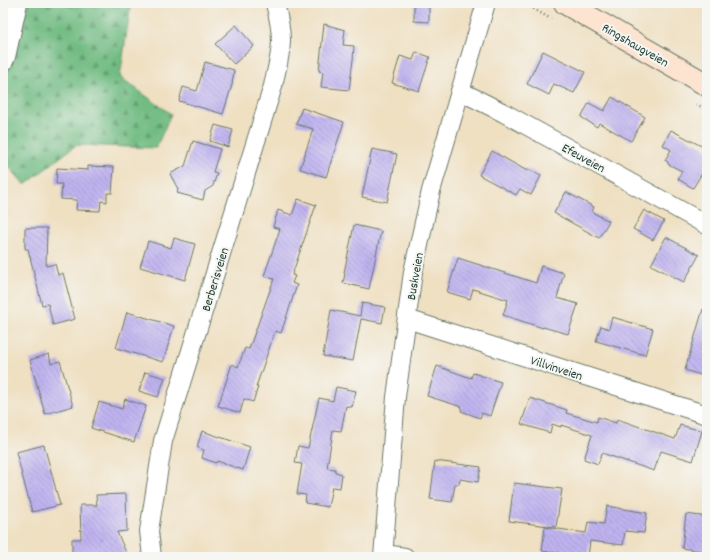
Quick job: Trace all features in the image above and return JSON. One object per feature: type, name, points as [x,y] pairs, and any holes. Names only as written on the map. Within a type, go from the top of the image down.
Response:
[{"type":"main road","name":"Ringshaugveien","points":[[565,3],[707,85]]},
{"type":"street","points":[[3,63],[6,58],[18,3]]},
{"type":"street","name":"Berberisveien","points":[[152,557],[149,531],[163,442],[234,214],[280,56],[280,24],[276,3]]},
{"type":"street","name":"Buskveien","points":[[383,555],[396,397],[413,272],[431,191],[486,3]]},
{"type":"street","name":"Efeuveien","points":[[460,91],[504,113],[707,225]]},
{"type":"street","name":"Villvinveien","points":[[407,319],[707,415]]},
{"type":"street","points":[[383,555],[405,557]]},
{"type":"green space","points":[[28,3],[131,3],[120,77],[171,114],[156,148],[76,145],[25,185],[3,160],[3,69],[19,37]]},
{"type":"building","points":[[414,3],[429,3],[429,22],[414,21]]},
{"type":"building","points":[[324,24],[345,30],[343,45],[354,46],[349,90],[321,87],[323,72],[319,71]]},
{"type":"building","points":[[236,25],[254,46],[234,64],[215,44]]},
{"type":"building","points":[[543,51],[585,72],[574,93],[554,84],[549,95],[527,84]]},
{"type":"building","points":[[416,52],[430,57],[419,91],[392,83],[400,56],[413,60]]},
{"type":"building","points":[[205,62],[234,70],[232,85],[223,114],[179,101],[183,87],[197,91]]},
{"type":"building","points":[[612,97],[645,117],[631,141],[599,123],[597,127],[581,117],[589,103],[604,111]]},
{"type":"building","points":[[302,108],[344,122],[326,177],[300,169],[313,129],[296,124]]},
{"type":"building","points":[[215,125],[233,130],[228,147],[210,141]]},
{"type":"building","points":[[671,130],[707,149],[707,165],[693,188],[678,179],[682,171],[668,164],[665,160],[671,150],[663,145]]},
{"type":"building","points":[[193,141],[220,149],[213,172],[217,173],[213,186],[205,191],[203,200],[177,193],[178,189],[170,174],[185,166]]},
{"type":"building","points":[[372,149],[397,154],[387,202],[362,197]]},
{"type":"building","points":[[492,151],[527,171],[528,169],[541,176],[531,195],[520,189],[516,195],[479,175]]},
{"type":"building","points":[[88,166],[114,167],[112,193],[107,193],[107,202],[101,201],[100,211],[76,210],[77,200],[61,199],[62,184],[56,184],[57,168],[88,170]]},
{"type":"building","points":[[566,192],[594,207],[592,212],[609,221],[599,238],[554,213]]},
{"type":"building","points":[[298,199],[316,205],[292,275],[295,276],[292,283],[297,285],[281,333],[275,331],[256,387],[258,387],[253,402],[244,399],[240,413],[218,406],[232,364],[238,367],[245,348],[249,349],[274,279],[264,276],[280,229],[273,227],[278,210],[292,215]]},
{"type":"building","points":[[644,210],[664,221],[653,240],[633,229]]},
{"type":"building","points":[[354,225],[381,231],[369,289],[343,283]]},
{"type":"building","points":[[25,228],[47,228],[46,266],[55,264],[58,275],[63,273],[75,319],[53,325],[48,304],[42,305],[28,249],[25,249]]},
{"type":"building","points":[[666,237],[699,255],[684,282],[651,265]]},
{"type":"building","points":[[174,238],[195,244],[185,280],[140,267],[148,241],[171,248]]},
{"type":"building","points":[[458,258],[536,283],[541,266],[564,273],[557,298],[578,304],[568,334],[543,328],[503,315],[508,300],[473,289],[470,299],[447,292]]},
{"type":"building","points":[[362,303],[385,307],[382,323],[361,319],[353,361],[323,356],[331,310],[360,316]]},
{"type":"building","points":[[703,309],[707,310],[707,377],[685,370]]},
{"type":"building","points":[[127,312],[174,326],[163,362],[116,348]]},
{"type":"building","points":[[612,317],[653,329],[645,355],[596,341],[601,326],[609,329]]},
{"type":"building","points":[[49,354],[51,364],[60,361],[73,406],[45,414],[30,360]]},
{"type":"building","points":[[437,366],[471,378],[473,373],[501,382],[490,416],[482,413],[480,418],[461,411],[462,407],[427,396]]},
{"type":"building","points":[[145,372],[165,378],[158,397],[139,391]]},
{"type":"building","points":[[336,387],[356,391],[352,407],[346,406],[341,431],[333,430],[327,468],[335,469],[335,472],[342,474],[340,488],[332,487],[328,507],[305,503],[306,495],[297,494],[302,464],[295,463],[298,446],[308,448],[319,398],[333,401]]},
{"type":"building","points":[[530,398],[567,410],[566,413],[597,422],[598,417],[616,423],[617,419],[675,439],[680,425],[702,431],[693,461],[661,451],[654,471],[602,453],[598,464],[584,459],[592,435],[561,425],[561,427],[552,424],[550,433],[521,424]]},
{"type":"building","points":[[125,399],[146,406],[134,442],[91,428],[99,402],[122,409]]},
{"type":"building","points":[[202,431],[250,447],[243,470],[217,461],[216,463],[202,458],[204,450],[197,447]]},
{"type":"building","points":[[44,445],[60,505],[32,512],[16,452]]},
{"type":"building","points":[[435,461],[481,467],[478,482],[460,479],[459,484],[455,484],[452,502],[430,499]]},
{"type":"building","points":[[514,483],[562,489],[556,527],[509,521]]},
{"type":"building","points":[[126,494],[127,531],[117,532],[128,557],[99,557],[97,553],[72,554],[72,539],[81,539],[80,505],[97,505],[96,495]]},
{"type":"building","points":[[607,506],[647,513],[644,533],[625,531],[623,545],[590,541],[588,557],[563,557],[564,554],[542,551],[545,527],[586,533],[588,522],[604,524]]},
{"type":"building","points":[[686,514],[707,517],[707,552],[682,548]]}]
